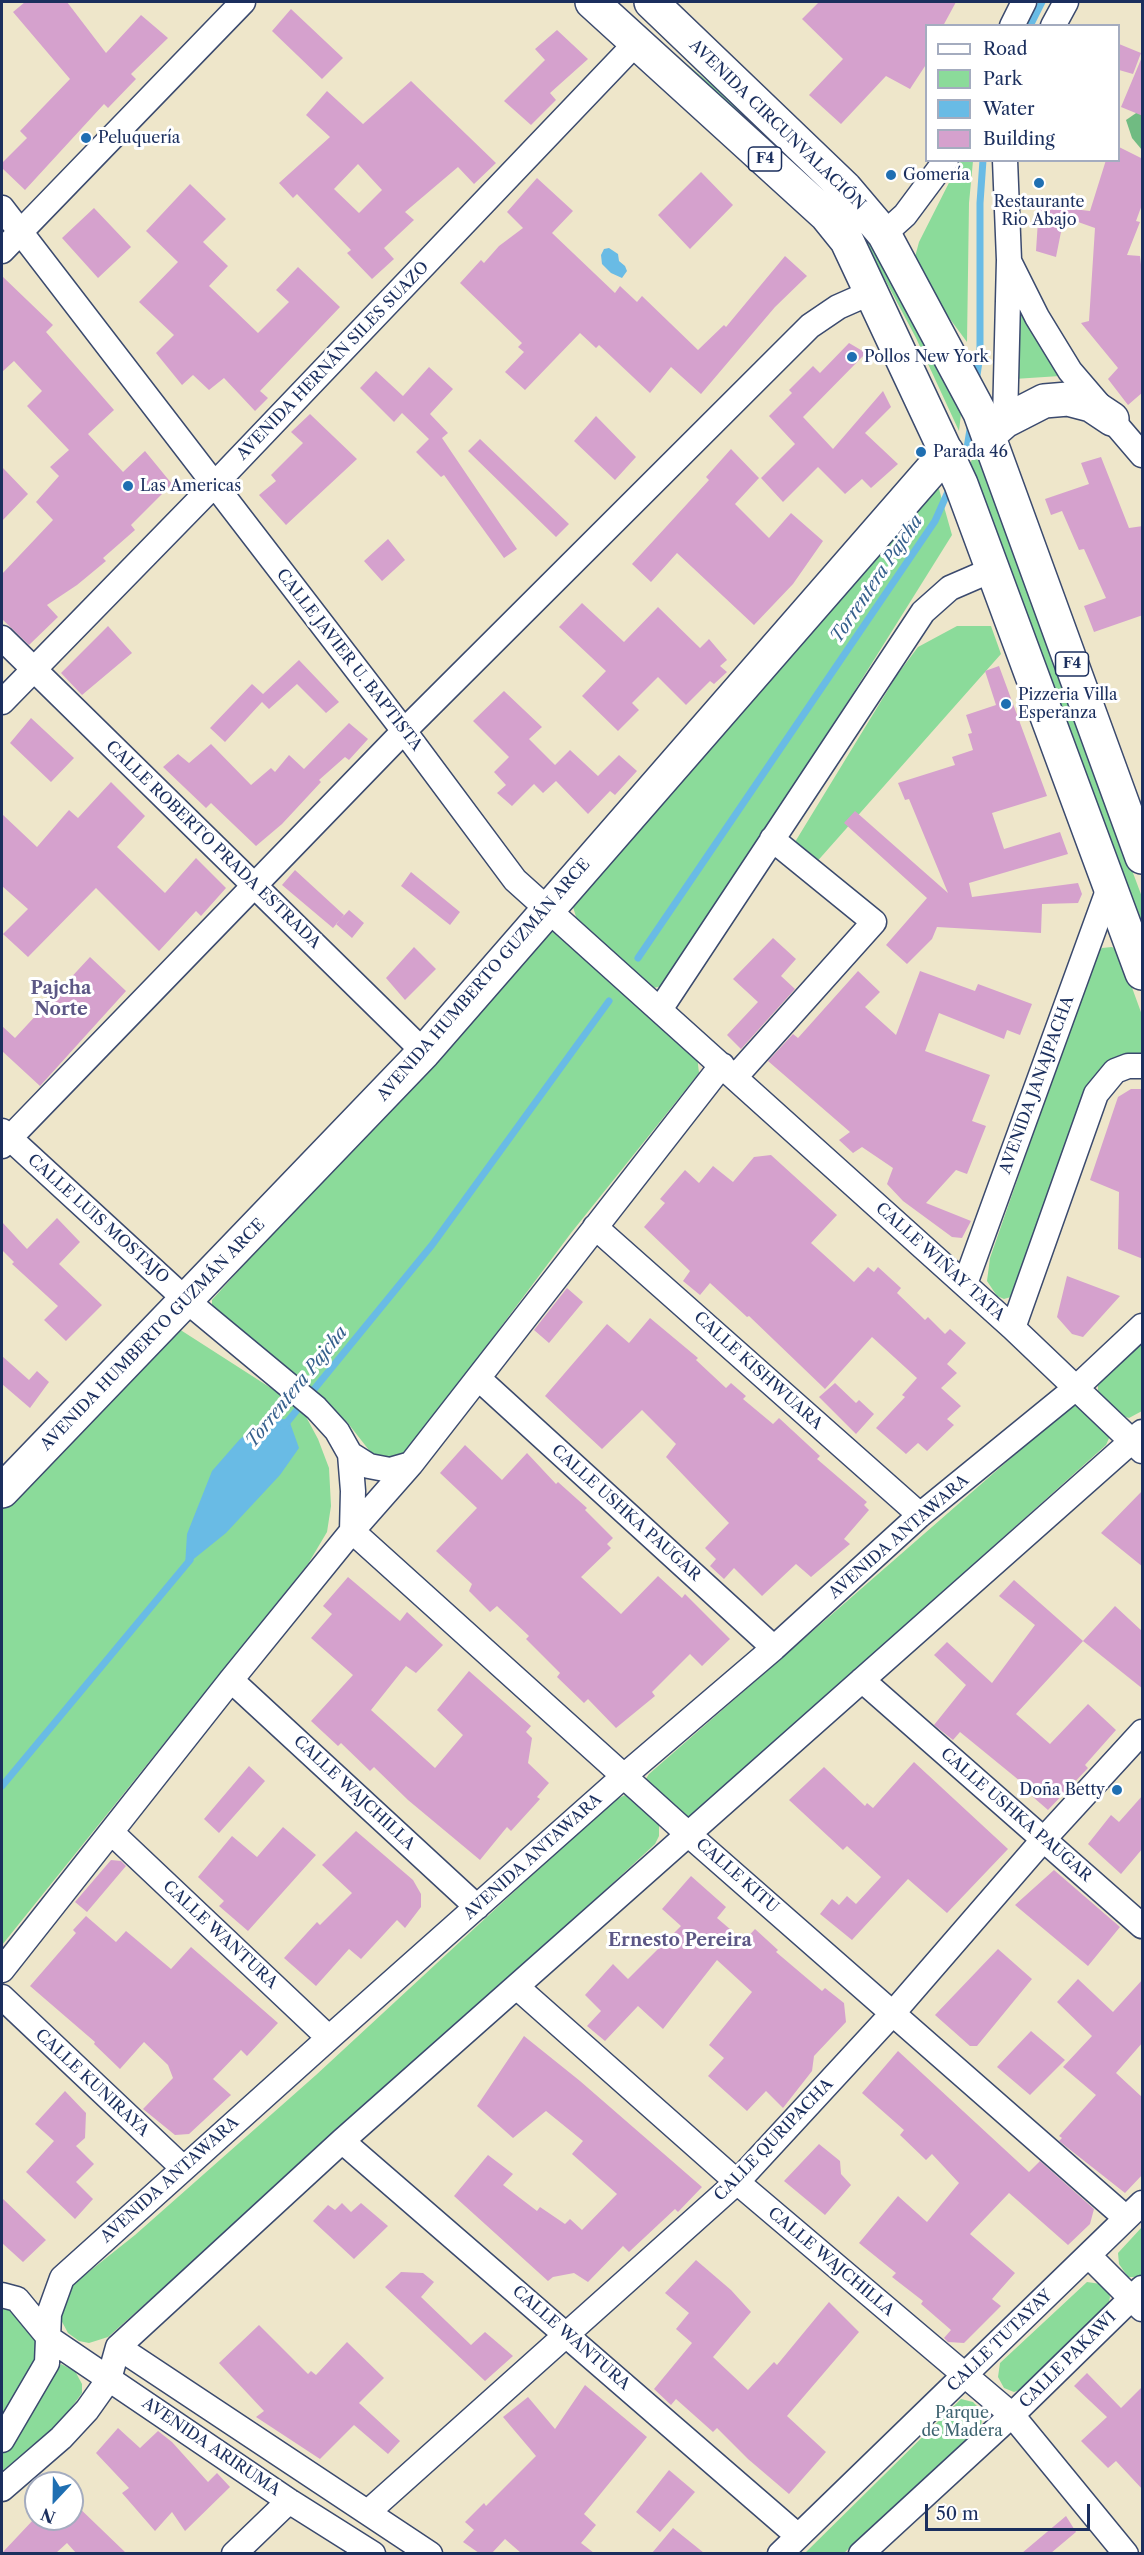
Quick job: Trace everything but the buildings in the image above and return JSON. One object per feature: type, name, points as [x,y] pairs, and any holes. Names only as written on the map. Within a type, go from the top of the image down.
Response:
[{"type":"main road","name":"AVENIDA CIRCUNVALACIÓN","points":[[592,2],[826,215],[847,241],[953,465],[994,569],[1143,973]]},
{"type":"main road","name":"AVENIDA CIRCUNVALACIÓN","points":[[664,6],[845,188],[884,234],[964,380],[991,423],[1143,857]]},
{"type":"main road","points":[[991,423],[1044,401],[1068,399],[1091,405],[1112,419]]},
{"type":"main road","name":"AVENIDA HUMBERTO GUZMÁN ARCE","points":[[2,1491],[424,1052],[548,909],[953,465]]},
{"type":"street","points":[[2,251],[243,2]]},
{"type":"street","points":[[1013,24],[1024,2]]},
{"type":"street","points":[[1054,24],[1066,2]]},
{"type":"street","name":"AVENIDA HERNÁN SILES SUAZO","points":[[2,702],[214,485],[636,43]]},
{"type":"street","points":[[884,234],[905,215],[945,162]]},
{"type":"street","points":[[991,423],[1009,260],[1004,186],[1005,162]]},
{"type":"street","name":"CALLE JAVIER U. BAPTISTA","points":[[2,208],[404,730],[515,880],[729,1070]]},
{"type":"street","points":[[1009,260],[1037,317],[1070,371],[1143,455]]},
{"type":"street","points":[[4,1139],[404,730],[810,326],[830,312],[872,292]]},
{"type":"street","points":[[661,1008],[923,612],[950,588],[994,569]]},
{"type":"street","name":"CALLE ROBERTO PRADA ESTRADA","points":[[2,638],[424,1052]]},
{"type":"street","points":[[2,1970],[352,1530],[411,1464],[596,1227],[729,1070],[874,922],[772,840]]},
{"type":"street","name":"AVENIDA JANAJPACHA","points":[[965,1284],[1110,885]]},
{"type":"street","points":[[1013,1328],[1096,1094],[1115,1071],[1128,1066],[1143,1066]]},
{"type":"street","name":"CALLE WIÑAY TATA","points":[[729,1070],[1139,1441]]},
{"type":"street","name":"CALLE LUIS MOSTAJO","points":[[4,1139],[187,1301],[316,1408],[337,1431],[350,1454],[353,1491],[352,1530]]},
{"type":"street","name":"CALLE KISHWUARA","points":[[596,1227],[920,1515]]},
{"type":"street","name":"AVENIDA ANTAWARA","points":[[2,2440],[47,2362],[50,2339],[49,2313],[62,2278],[624,1776],[774,1648],[920,1515],[1077,1387],[1143,1326]]},
{"type":"street","name":"CALLE USHKA PAUGAR","points":[[478,1378],[774,1648]]},
{"type":"street","points":[[2,2489],[61,2438],[87,2410],[109,2379],[118,2347],[342,2141],[518,1988],[862,1680],[1139,1441]]},
{"type":"street","points":[[350,1454],[369,1466],[390,1470],[411,1464]]},
{"type":"street","name":"CALLE KITU","points":[[352,1530],[688,1834],[893,2013],[1134,2211]]},
{"type":"street","name":"CALLE WAJCHILLA","points":[[231,1680],[477,1907]]},
{"type":"street","name":"CALLE USHKA PAUGAR","points":[[862,1680],[1143,1926]]},
{"type":"street","name":"CALLE QURIPACHA","points":[[368,2512],[737,2182],[893,2013],[1043,1840],[1143,1732]]},
{"type":"street","name":"CALLE WANTURA","points":[[111,1832],[329,2038]]},
{"type":"street","name":"CALLE WAJCHILLA","points":[[518,1988],[737,2182],[1012,2415],[1126,2553]]},
{"type":"street","name":"CALLE KUNIRAYA","points":[[2,1998],[183,2168]]},
{"type":"street","name":"CALLE WANTURA","points":[[342,2141],[798,2535]]},
{"type":"street","name":"CALLE TUTAYAY","points":[[780,2553],[1134,2211]]},
{"type":"street","points":[[1089,2256],[1139,2298]]},
{"type":"street","points":[[9,2297],[30,2301],[44,2295],[62,2278]]},
{"type":"street","name":"AVENIDA ARIRUMA","points":[[9,2297],[50,2339],[289,2500],[373,2553]]},
{"type":"street","name":"CALLE PAKAWI","points":[[861,2553],[1139,2298]]},
{"type":"street","name":"AVENIDA ARIRUMA","points":[[118,2347],[430,2553]]},
{"type":"street","points":[[234,2553],[289,2500]]},
{"type":"green space","points":[[668,54],[677,56],[782,143],[858,215],[962,405],[959,431],[916,338],[863,238]]},
{"type":"green space","points":[[1142,109],[1142,150],[1132,138],[1126,120]]},
{"type":"green space","points":[[959,162],[973,162],[969,203],[967,342],[944,311],[915,257],[919,242]]},
{"type":"green space","points":[[1015,303],[1026,312],[1060,376],[1014,379]]},
{"type":"green space","points":[[975,450],[1142,897],[1142,932],[969,468]]},
{"type":"green space","points":[[939,489],[952,535],[852,695],[663,986],[653,988],[577,920],[573,907],[576,899],[932,490]]},
{"type":"green space","points":[[957,626],[991,626],[1001,654],[814,865],[796,851],[795,842],[897,675],[918,647]]},
{"type":"green space","points":[[554,931],[697,1056],[699,1073],[571,1233],[417,1439],[403,1453],[393,1457],[372,1454],[347,1422],[212,1308],[212,1300],[536,940],[544,933]]},
{"type":"green space","points":[[1112,947],[1119,952],[1142,1015],[1142,1056],[1106,1066],[1089,1084],[1014,1296],[1004,1299],[997,1296],[987,1281],[990,1258],[1096,954],[1102,948]]},
{"type":"green space","points":[[179,1329],[274,1390],[304,1413],[318,1439],[329,1468],[331,1506],[327,1532],[308,1564],[2,1945],[2,1505]]},
{"type":"green space","points":[[1142,1340],[1142,1411],[1129,1418],[1120,1415],[1098,1391],[1098,1384]]},
{"type":"green space","points":[[1075,1405],[1081,1406],[1110,1436],[1106,1445],[691,1818],[687,1819],[644,1782],[649,1774],[1066,1410]]},
{"type":"green space","points":[[625,1795],[633,1797],[659,1824],[659,1836],[655,1844],[506,1982],[108,2337],[89,2343],[79,2341],[68,2333],[60,2318],[66,2290],[135,2235],[316,2075],[610,1803]]},
{"type":"green space","points":[[1142,2227],[1142,2277],[1128,2277],[1119,2264],[1118,2253]]},
{"type":"green space","name":"Parque de Madera","points":[[1087,2282],[1101,2284],[1108,2291],[1110,2297],[1108,2306],[1022,2389],[1014,2392],[1004,2388],[998,2377],[1000,2363]]},
{"type":"green space","points":[[2,2305],[20,2317],[36,2335],[37,2366],[2,2432]]},
{"type":"green space","points":[[61,2364],[75,2371],[82,2384],[82,2393],[52,2434],[2,2478],[2,2453]]},
{"type":"green space","name":"Parque de Madera","points":[[961,2399],[973,2402],[983,2412],[981,2426],[974,2434],[844,2553],[804,2554]]},
{"type":"water","points":[[609,248],[618,254],[619,261],[625,266],[627,271],[622,278],[611,273],[602,264],[601,255],[604,249]]},
{"type":"water","points":[[268,1417],[289,1420],[299,1448],[280,1475],[226,1533],[185,1566],[187,1534],[212,1471],[240,1439]]},
{"type":"waterway","name":"Torrentera Pajcha","points":[[1031,24],[1042,2]]},
{"type":"waterway","name":"Torrentera Pajcha","points":[[976,382],[980,355],[980,203],[983,162]]},
{"type":"waterway","name":"Torrentera Pajcha","points":[[961,461],[967,448],[971,423]]},
{"type":"waterway","name":"Torrentera Pajcha","points":[[638,958],[935,521],[951,485]]},
{"type":"waterway","name":"Torrentera Pajcha","points":[[284,1426],[432,1245],[609,1001]]},
{"type":"waterway","name":"Torrentera Pajcha","points":[[2,1786],[190,1560]]},
{"type":"place","name":"Peluquería","points":[[86,138]]},
{"type":"place","name":"Gomería","points":[[891,175]]},
{"type":"place","name":"Restaurante Rio Abajo","points":[[1039,183]]},
{"type":"place","name":"Pollos New York","points":[[852,357]]},
{"type":"place","name":"Parada 46","points":[[921,452]]},
{"type":"place","name":"Las Americas","points":[[128,486]]},
{"type":"place","name":"Pizzeria Villa Esperanza","points":[[1006,704]]},
{"type":"place","name":"Doña Betty","points":[[1117,1790]]},
{"type":"district","name":"Pajcha Norte","points":[[61,999]]},
{"type":"district","name":"Ernesto Pereira","points":[[680,1941]]}]
